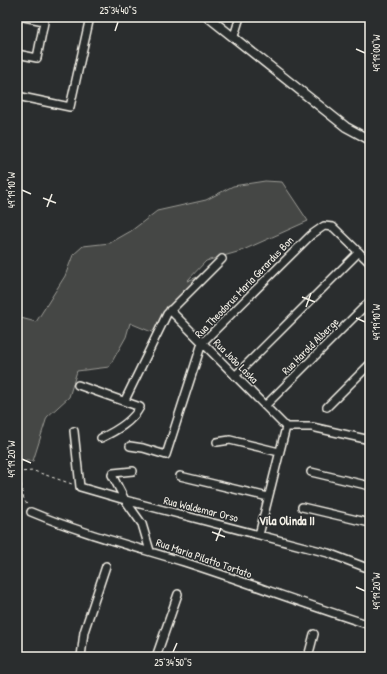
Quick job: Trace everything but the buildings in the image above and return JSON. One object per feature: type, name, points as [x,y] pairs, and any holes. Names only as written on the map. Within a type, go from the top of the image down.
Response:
[{"type":"main road","points":[[208,17],[234,36],[346,126],[370,140]]},
{"type":"street","points":[[17,54],[37,58],[45,19],[24,17]]},
{"type":"street","points":[[17,96],[70,107],[90,17]]},
{"type":"street","points":[[234,36],[240,17]]},
{"type":"street","name":"Rua Theodorus Maria Gerardus Bon","points":[[130,446],[143,448],[166,456],[202,343],[305,240],[320,228],[328,225],[333,226],[359,252]]},
{"type":"street","points":[[235,376],[359,252],[370,263]]},
{"type":"street","points":[[125,400],[170,310],[222,259]]},
{"type":"street","name":"Rua Harold Alberge","points":[[266,406],[370,301]]},
{"type":"street","name":"Rua João Laska","points":[[170,310],[286,427]]},
{"type":"street","points":[[327,407],[370,364]]},
{"type":"street","points":[[78,385],[125,400],[140,407],[124,425],[100,438]]},
{"type":"street","points":[[259,535],[286,427],[312,427],[370,440]]},
{"type":"street","points":[[74,431],[80,487]]},
{"type":"street","points":[[217,442],[230,440],[280,452]]},
{"type":"street","points":[[133,471],[112,474],[125,500],[144,528],[150,551]]},
{"type":"street","points":[[311,472],[370,486]]},
{"type":"street","points":[[180,476],[268,497]]},
{"type":"street","name":"Rua Waldemar Orso","points":[[80,487],[328,552],[370,569]]},
{"type":"street","points":[[302,507],[370,523]]},
{"type":"street","name":"Rua Maria Pilatto Tortato","points":[[31,512],[74,529],[150,551],[370,625]]},
{"type":"street","points":[[81,657],[84,632],[106,566]]},
{"type":"street","points":[[156,657],[178,594]]},
{"type":"street","points":[[308,657],[314,634]]},
{"type":"path","points":[[31,512],[22,498],[22,480],[17,472],[34,471],[80,487]]},
{"type":"shaded area","points":[[265,181],[282,182],[308,221],[241,251],[206,261],[187,281],[200,276],[166,309],[154,333],[130,323],[126,337],[109,367],[77,371],[69,397],[47,417],[33,461],[17,461],[17,317],[36,322],[65,276],[73,255],[83,246],[110,243],[131,231],[157,211],[206,200],[233,186]]},
{"type":"district","name":"Vila Olinda II","points":[[287,521]]}]
